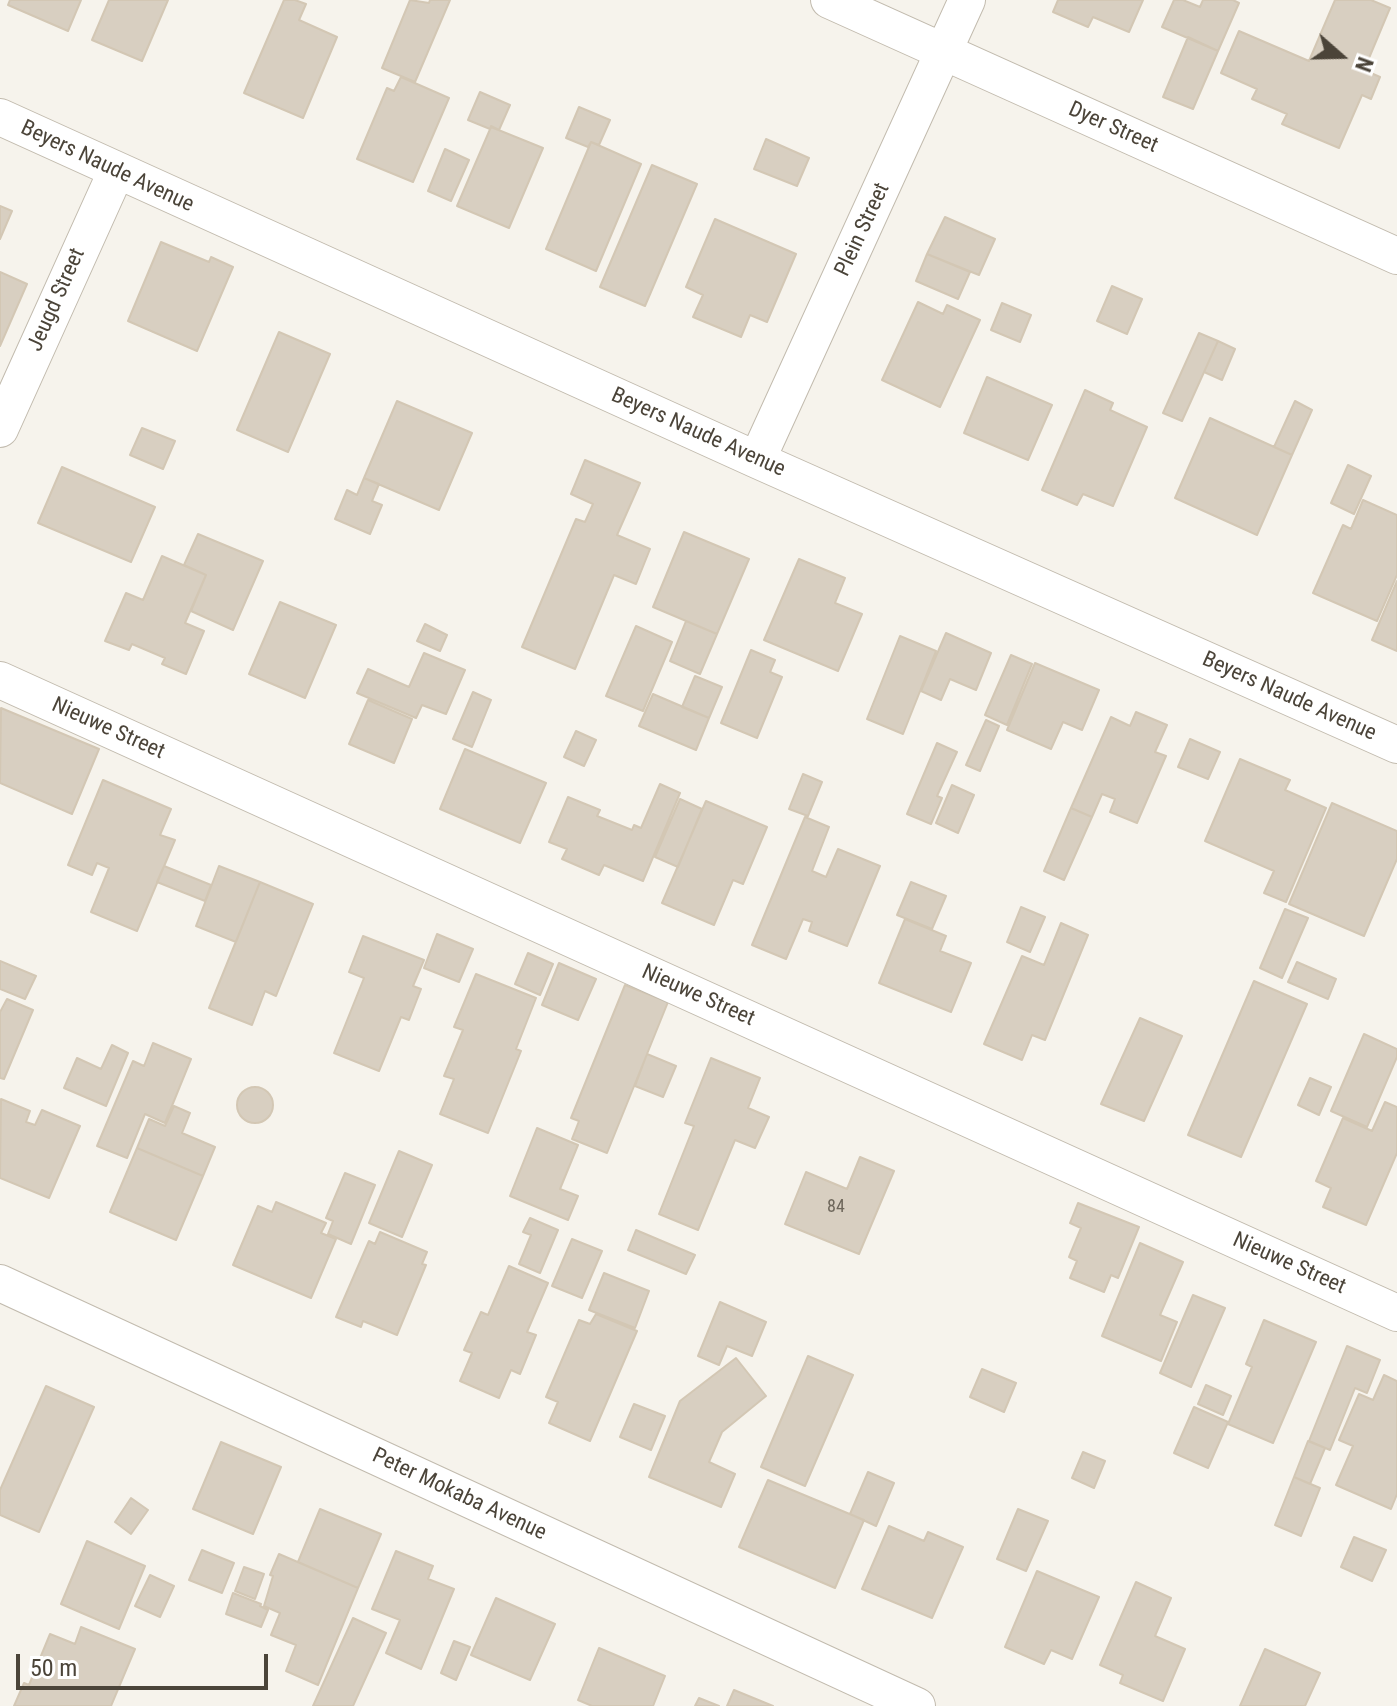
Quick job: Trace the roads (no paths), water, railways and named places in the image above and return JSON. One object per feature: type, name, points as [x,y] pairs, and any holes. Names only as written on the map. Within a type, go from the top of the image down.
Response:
[{"type":"street","name":"Dyer Street","points":[[829,0],[1397,256]]},
{"type":"street","name":"Plein Street","points":[[757,460],[967,0]]},
{"type":"street","name":"Beyers Naude Avenue","points":[[0,117],[116,172],[1397,745]]},
{"type":"street","name":"Jeugd Street","points":[[0,429],[116,172]]},
{"type":"street","name":"Nieuwe Street","points":[[0,680],[1397,1313]]},
{"type":"street","name":"Peter Mokaba Avenue","points":[[0,1283],[917,1706]]}]
